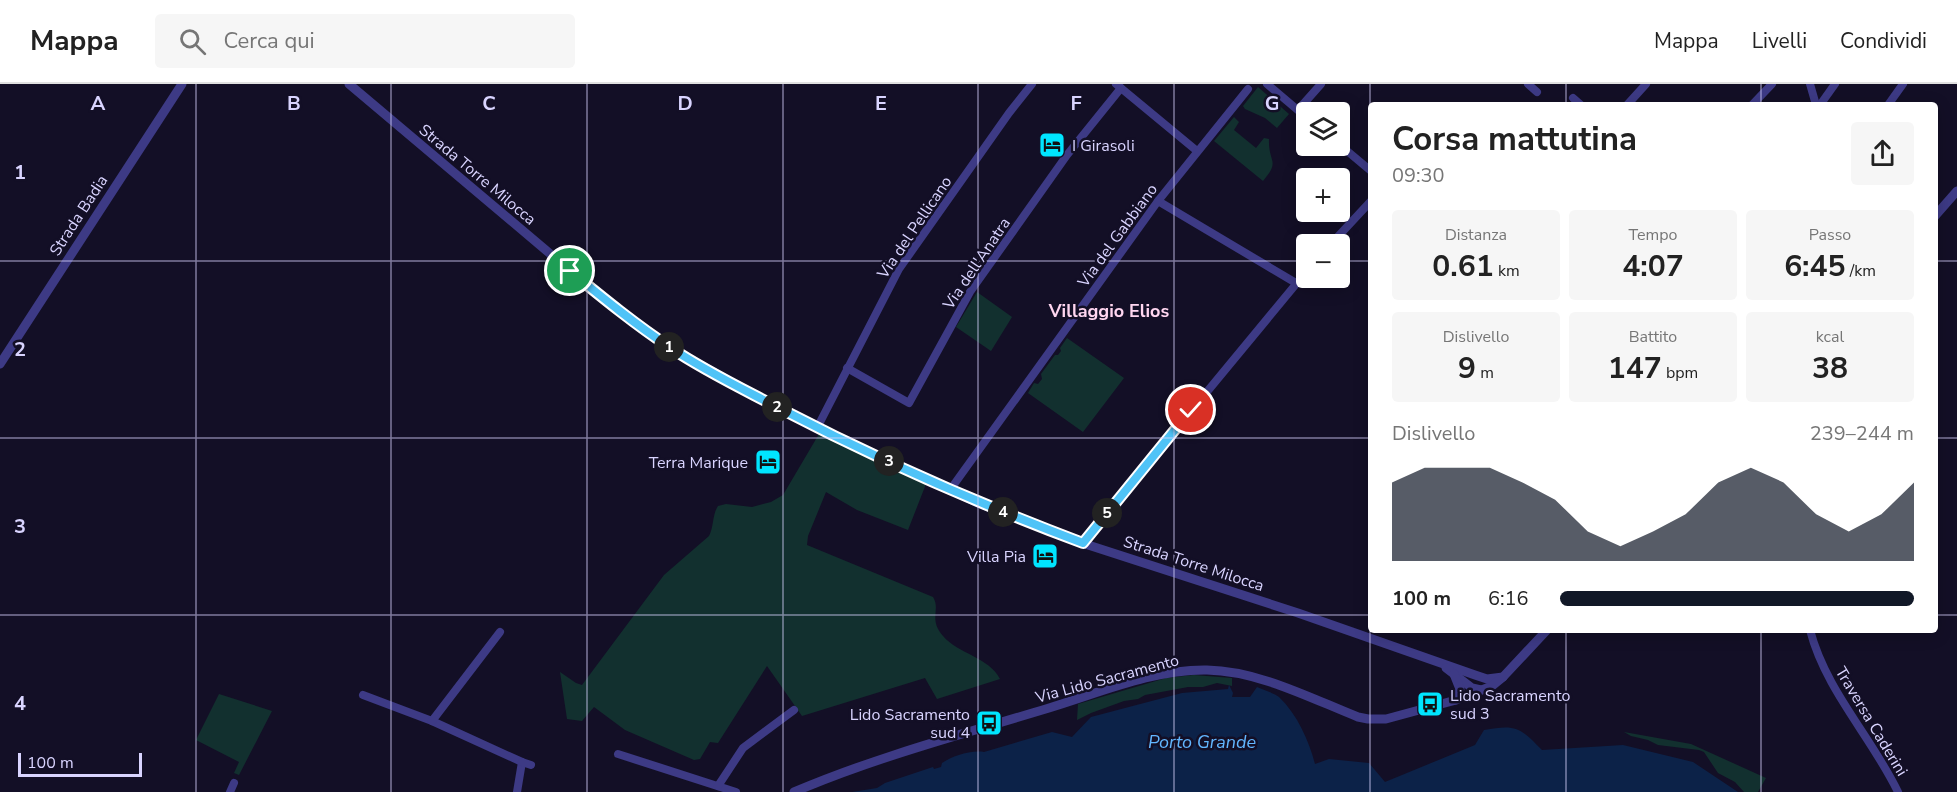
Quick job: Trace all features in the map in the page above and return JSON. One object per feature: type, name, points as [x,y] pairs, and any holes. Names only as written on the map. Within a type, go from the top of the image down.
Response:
[{"type":"street","name":"Strada Badia","points":[[0,364],[182,84]]},
{"type":"street","name":"Strada Torre Milocca","points":[[349,84],[612,306],[682,355],[818,428],[978,503],[1083,543],[1308,616],[1487,679],[1503,677]]},
{"type":"street","name":"Via del Pellicano","points":[[818,428],[899,269],[1032,84]]},
{"type":"street","points":[[1267,84],[1296,108]]},
{"type":"street","points":[[1305,102],[1321,84]]},
{"type":"street","points":[[1528,84],[1537,92]]},
{"type":"street","points":[[1630,102],[1646,84]]},
{"type":"street","points":[[1755,102],[1772,84]]},
{"type":"street","points":[[1810,84],[1817,102]]},
{"type":"street","points":[[1820,102],[1835,84]]},
{"type":"street","points":[[1890,102],[1903,84]]},
{"type":"street","name":"Via dell'Anatra","points":[[847,368],[909,403],[970,292],[1118,86]]},
{"type":"street","points":[[1118,86],[1197,151]]},
{"type":"street","name":"Via del Gabbiano","points":[[950,490],[1158,201],[1248,89]]},
{"type":"street","points":[[1573,98],[1578,102]]},
{"type":"street","points":[[1350,153],[1368,168]]},
{"type":"street","points":[[1938,213],[1957,191]]},
{"type":"street","points":[[1083,543],[1296,283],[1158,201]]},
{"type":"street","points":[[1340,234],[1368,204]]},
{"type":"street","points":[[432,721],[500,632]]},
{"type":"street","name":"Via Lido Sacramento","points":[[794,792],[851,769],[1127,684],[1179,672],[1208,670],[1247,676],[1368,719],[1386,719],[1456,700],[1481,690],[1503,677],[1544,633]]},
{"type":"street","name":"Traversa Caderini","points":[[1811,633],[1816,653],[1836,693],[1876,752],[1898,792]]},
{"type":"street","points":[[1439,663],[1472,688],[1481,690],[1481,685],[1475,675]]},
{"type":"street","points":[[1454,674],[1460,689],[1456,700]]},
{"type":"street","points":[[363,695],[432,721],[531,765]]},
{"type":"street","points":[[718,786],[743,748],[794,710]]},
{"type":"street","points":[[618,754],[736,792]]},
{"type":"street","points":[[517,792],[522,762]]},
{"type":"street","points":[[230,792],[234,783]]},
{"type":"green space","points":[[1258,87],[1289,114],[1277,128],[1265,118],[1243,106]]},
{"type":"green space","points":[[1234,117],[1239,122],[1234,130],[1256,148],[1264,138],[1269,139],[1273,165],[1263,181],[1214,141]]},
{"type":"green space","points":[[977,292],[1012,317],[991,351],[956,327]]},
{"type":"green space","points":[[1067,338],[1124,378],[1083,432],[1028,393],[1034,383],[1038,384],[1042,379],[1041,374],[1055,355],[1061,351],[1060,348]]},
{"type":"green space","points":[[819,434],[926,484],[908,530],[857,510],[826,492],[808,536],[807,545],[933,597],[936,606],[936,625],[943,636],[989,666],[1000,679],[937,699],[925,678],[802,716],[767,666],[718,743],[710,742],[700,759],[694,760],[625,730],[594,707],[582,721],[567,719],[560,672],[582,685],[664,575],[709,536],[718,506],[726,504],[752,507],[771,502],[783,495]]},
{"type":"green space","points":[[1194,675],[1232,678],[1232,686],[1217,683],[1145,695],[1077,720],[1078,704],[1166,678]]},
{"type":"green space","points":[[219,694],[272,711],[239,775],[234,773],[239,762],[196,740]]},
{"type":"green space","points":[[1624,732],[1691,744],[1766,778],[1758,792],[1744,792],[1735,782],[1718,773],[1704,752],[1658,745]]},
{"type":"water","name":"Porto Grande","points":[[1229,685],[1233,693],[1232,697],[1250,697],[1257,687],[1279,697],[1302,728],[1315,764],[1329,759],[1369,763],[1385,782],[1475,745],[1484,730],[1511,728],[1523,732],[1542,750],[1623,745],[1693,762],[1738,792],[852,792],[877,788],[885,783],[933,767],[934,769],[941,767],[942,763],[962,754],[984,752],[1052,732],[1072,737],[1091,717],[1182,693],[1228,689]]},
{"type":"place","name":"I Girasoli","points":[[1052,145]]},
{"type":"place","name":"Terra Marique","points":[[768,462]]},
{"type":"place","name":"Villa Pia","points":[[1045,556]]},
{"type":"place","name":"Lido Sacramento sud 3","points":[[1430,704]]},
{"type":"place","name":"Lido Sacramento sud 4","points":[[989,723]]},
{"type":"district","name":"Villaggio Elios","points":[[1109,311]]},
{"type":"route","points":[[570,271],[612,306],[672,349],[756,396],[818,428],[978,503],[1083,543],[1191,410]]}]
